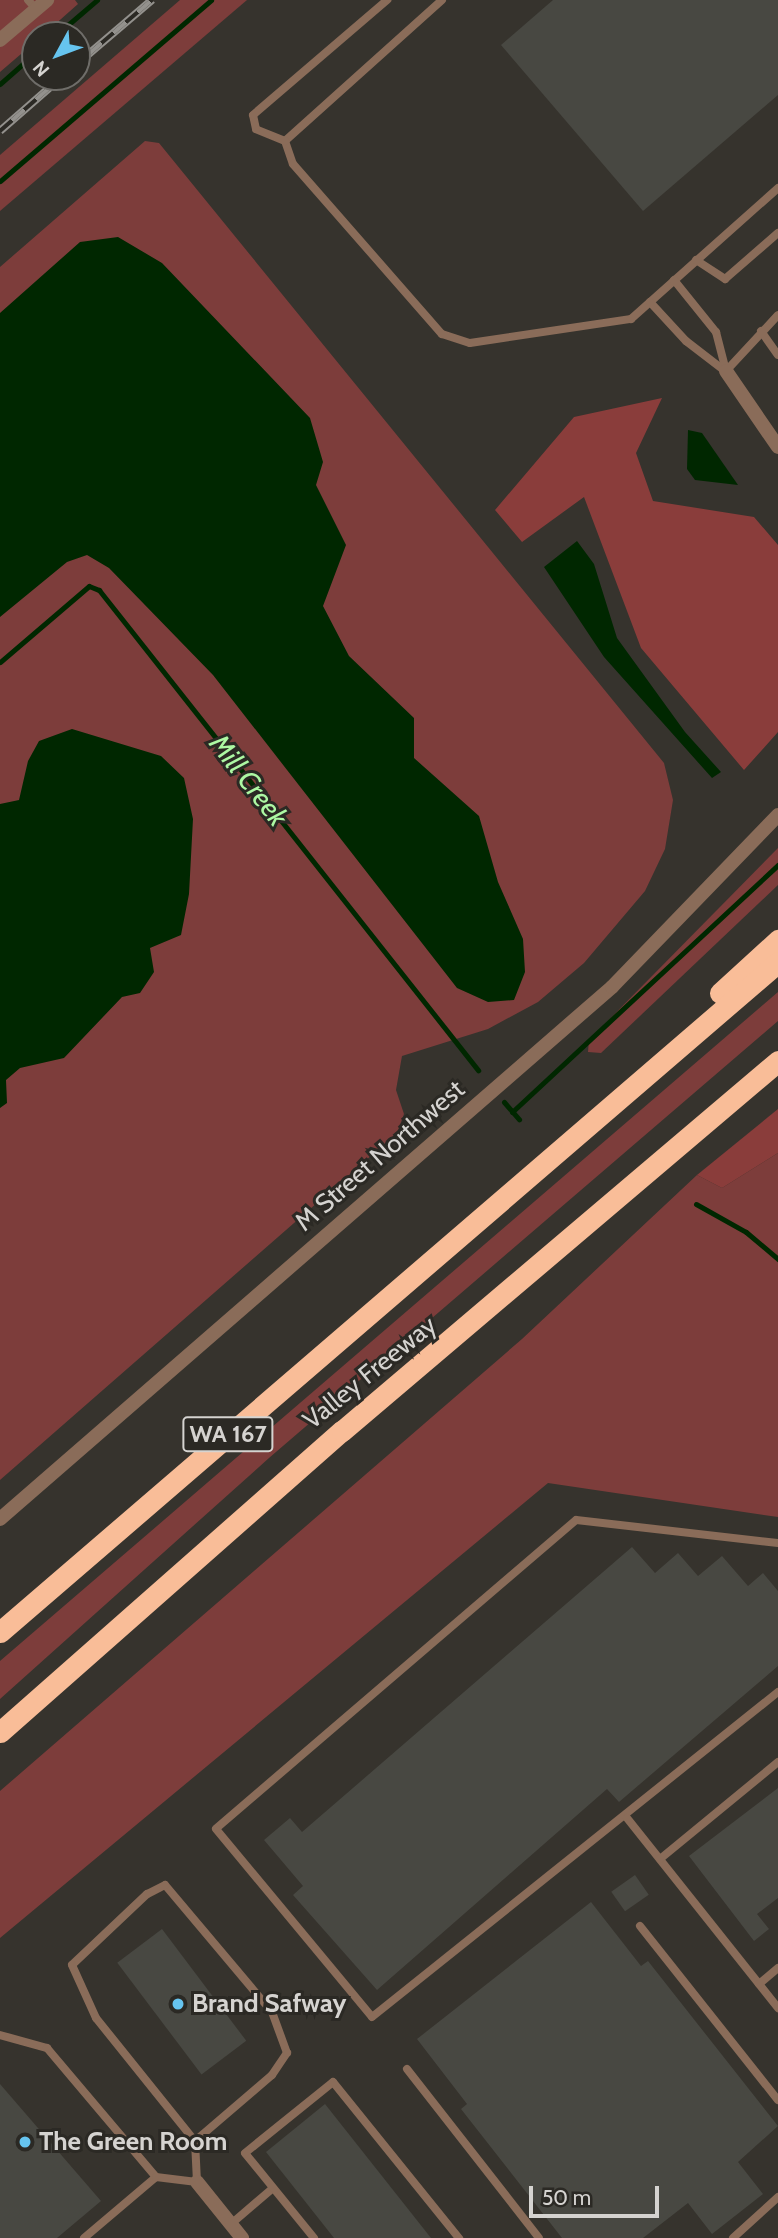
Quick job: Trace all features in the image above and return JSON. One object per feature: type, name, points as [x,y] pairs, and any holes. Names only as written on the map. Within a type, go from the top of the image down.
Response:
[{"type":"highway","points":[[457,1237],[778,940]]},
{"type":"highway","name":"Valley Freeway","points":[[0,1632],[778,961]]},
{"type":"highway","name":"Valley Freeway","points":[[0,1732],[342,1431],[778,1061]]},
{"type":"street","points":[[0,40],[37,3]]},
{"type":"street","points":[[726,371],[778,447]]},
{"type":"street","name":"M Street Northwest","points":[[0,1519],[612,987],[778,815]]},
{"type":"street","points":[[197,2182],[242,2238]]},
{"type":"lane","points":[[285,141],[256,130],[254,115],[387,0]]},
{"type":"lane","points":[[285,141],[442,0]]},
{"type":"lane","points":[[285,141],[293,164],[442,334],[453,340],[470,343],[631,319],[778,188]]},
{"type":"lane","points":[[696,260],[725,279],[778,233]]},
{"type":"lane","points":[[674,280],[716,332],[726,371]]},
{"type":"lane","points":[[650,302],[686,341],[726,371]]},
{"type":"lane","points":[[726,371],[778,315]]},
{"type":"lane","points":[[761,331],[778,355]]},
{"type":"lane","points":[[778,1543],[576,1520],[216,1829],[372,2017],[627,1818],[778,1692]]},
{"type":"lane","points":[[660,1859],[778,1762]]},
{"type":"lane","points":[[627,1818],[778,2008]]},
{"type":"lane","points":[[0,2035],[47,2048],[156,2177],[197,2182],[195,2141],[96,2018],[72,1965],[147,1894],[165,1885],[272,2012],[287,2053],[272,2075],[195,2141]]},
{"type":"lane","points":[[640,1926],[778,2100]]},
{"type":"lane","points":[[759,1984],[778,1968]]},
{"type":"lane","points":[[407,2069],[539,2238]]},
{"type":"lane","points":[[314,2238],[245,2153],[333,2082],[459,2238]]},
{"type":"lane","points":[[84,2238],[156,2177]]},
{"type":"lane","points":[[231,2224],[273,2188]]},
{"type":"lane","points":[[733,2238],[778,2197]]},
{"type":"shaded area","points":[[0,0],[75,0],[78,4],[59,21],[21,21],[21,54],[0,72]]},
{"type":"shaded area","points":[[180,0],[247,0],[0,211],[0,155],[74,91],[91,91],[91,77]]},
{"type":"shaded area","points":[[145,141],[159,143],[664,763],[673,800],[665,849],[645,891],[584,963],[538,1002],[488,1029],[402,1056],[396,1090],[404,1114],[397,1133],[0,1480],[0,267]]},
{"type":"shaded area","points":[[118,237],[162,263],[310,418],[323,462],[316,485],[346,545],[323,606],[349,656],[414,718],[414,758],[479,816],[498,882],[523,939],[525,972],[514,1000],[488,1002],[457,988],[213,675],[109,568],[87,555],[67,562],[0,617],[0,313],[80,242]]},
{"type":"shaded area","points":[[662,398],[636,453],[653,501],[754,517],[778,545],[778,732],[744,770],[641,648],[584,497],[522,542],[495,510],[574,417]]},
{"type":"shaded area","points":[[688,430],[702,433],[738,485],[695,480],[687,469]]},
{"type":"shaded area","points":[[577,541],[594,564],[617,638],[685,732],[721,772],[712,778],[604,657],[544,567]]},
{"type":"shaded area","points":[[72,729],[161,756],[184,778],[193,819],[189,894],[181,935],[150,948],[154,972],[140,993],[122,997],[64,1058],[20,1068],[6,1080],[7,1103],[0,1108],[0,804],[19,800],[28,761],[39,741]]},
{"type":"shaded area","points":[[778,848],[778,885],[601,1053],[588,1052],[589,1040]]},
{"type":"shaded area","points":[[778,992],[778,1021],[269,1458],[0,1699],[0,1661]]},
{"type":"shaded area","points":[[778,1109],[778,1153],[722,1188],[697,1175]]},
{"type":"shaded area","points":[[778,1153],[778,1517],[548,1483],[0,1938],[0,1791],[522,1339],[697,1175],[722,1188]]},
{"type":"building","points":[[553,0],[778,0],[778,95],[643,211],[501,45]]},
{"type":"building","points":[[632,1547],[655,1573],[678,1553],[698,1576],[722,1556],[748,1586],[763,1573],[778,1591],[778,1666],[619,1802],[607,1789],[377,1990],[293,1895],[303,1886],[264,1840],[290,1818],[302,1832]]},
{"type":"building","points":[[778,1788],[778,1898],[757,1914],[769,1929],[754,1941],[689,1856]]},
{"type":"building","points":[[635,1875],[649,1895],[625,1911],[611,1892]]},
{"type":"building","points":[[591,1902],[641,1966],[648,1961],[778,2126],[738,2162],[763,2194],[712,2234],[688,2203],[643,2238],[562,2238],[461,2109],[467,2104],[417,2039]]},
{"type":"building","points":[[162,1929],[246,2041],[202,2075],[117,1963]]},
{"type":"building","name":"The Green Room","points":[[0,2084],[101,2201],[57,2238],[0,2238]]},
{"type":"building","points":[[325,2104],[431,2238],[334,2238],[266,2152]]},
{"type":"waterway","points":[[72,21],[97,0]]},
{"type":"waterway","points":[[0,181],[211,0]]},
{"type":"waterway","points":[[0,84],[21,65]]},
{"type":"waterway","name":"Mill Creek","points":[[0,662],[89,586],[99,590],[478,1070]]},
{"type":"waterway","points":[[512,1112],[778,865]]},
{"type":"waterway","name":"Mill Creek","points":[[504,1102],[519,1119]]},
{"type":"waterway","name":"Mill Creek","points":[[696,1204],[746,1232],[778,1259]]},
{"type":"railway","points":[[91,52],[152,0]]},
{"type":"railway","points":[[0,131],[46,91]]},
{"type":"place","name":"Brand Safway","points":[[178,2004]]},
{"type":"place","name":"The Green Room","points":[[25,2142]]}]
